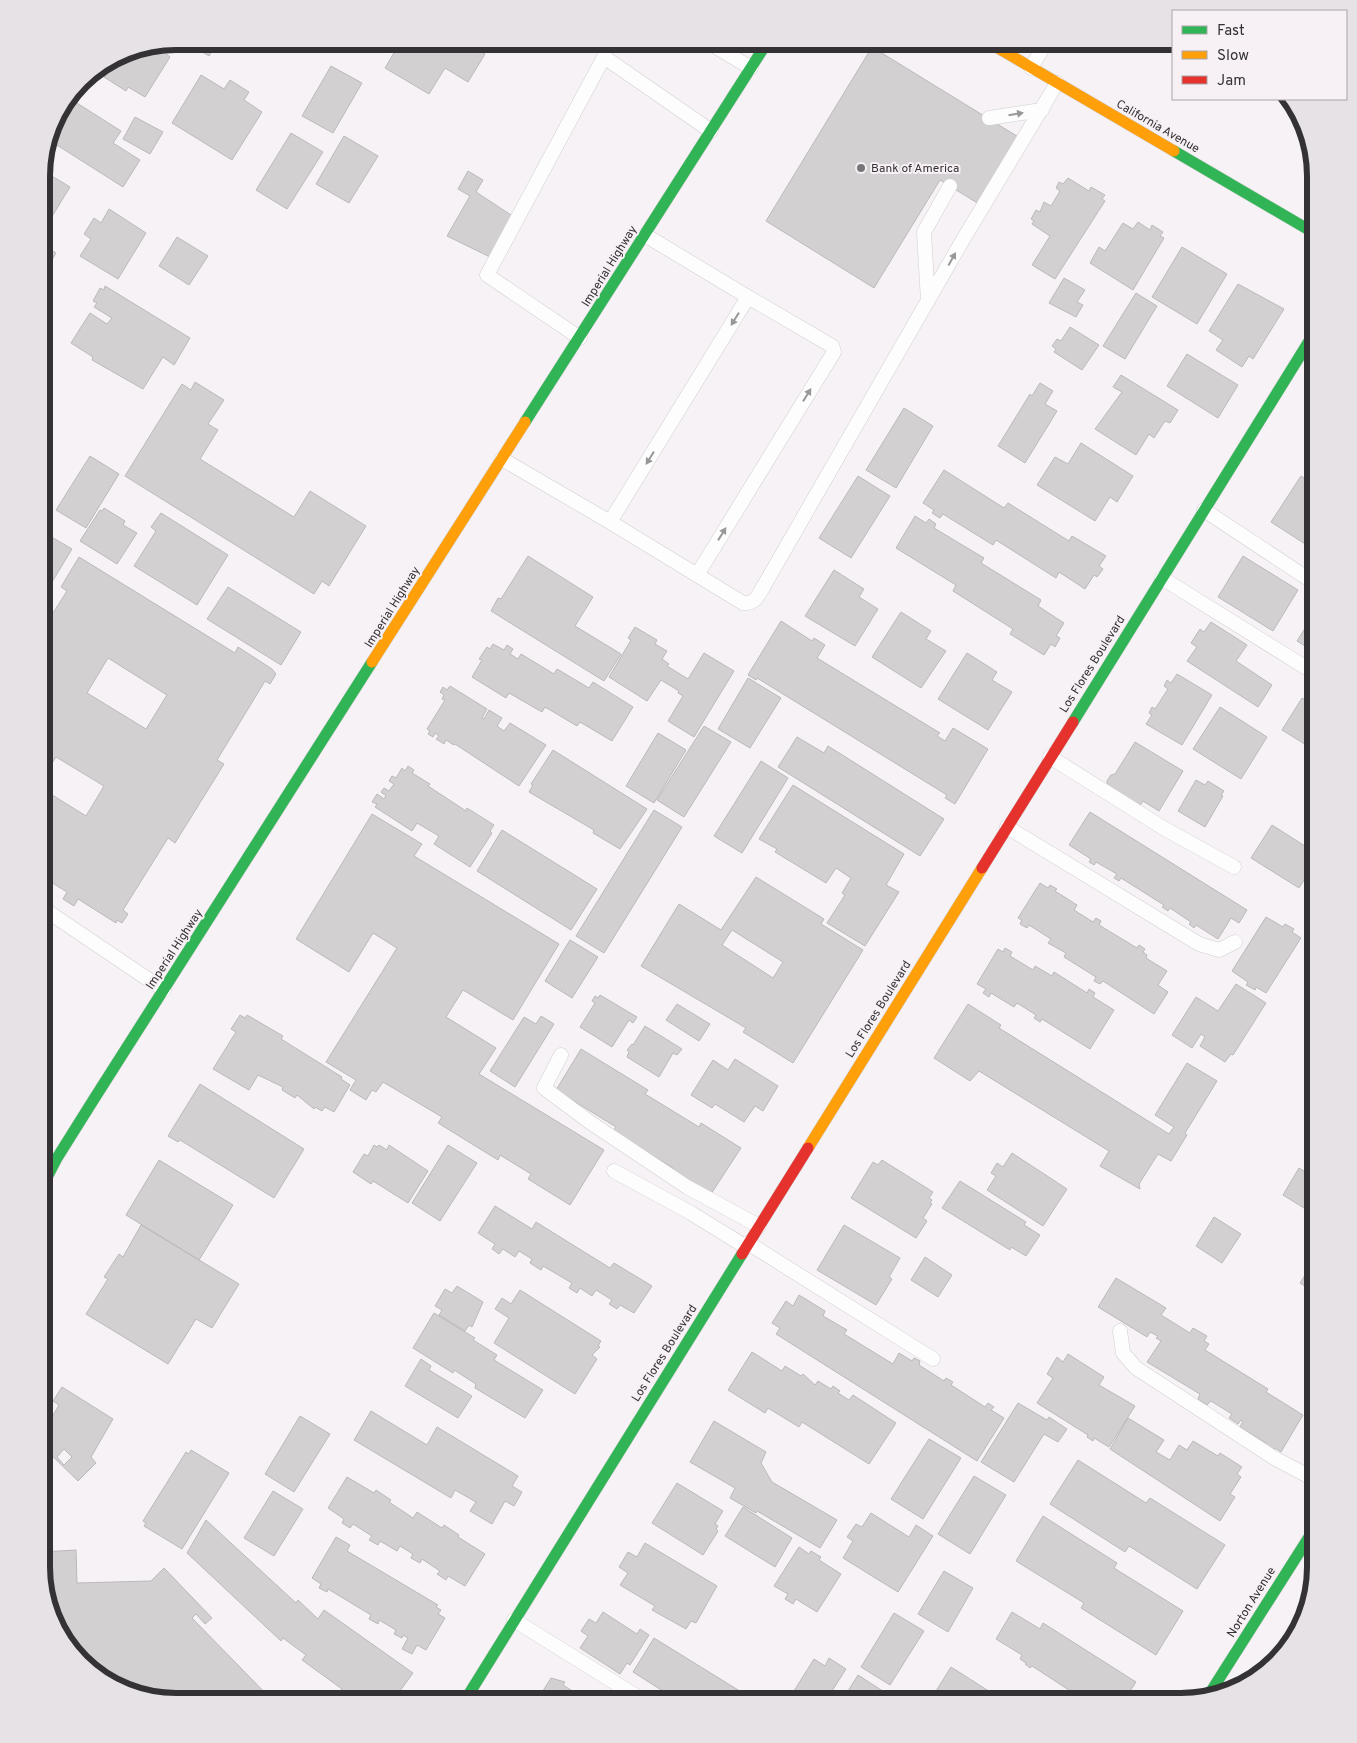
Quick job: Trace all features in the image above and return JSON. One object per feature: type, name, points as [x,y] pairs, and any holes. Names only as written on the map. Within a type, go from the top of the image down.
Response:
[{"type":"street","name":"Imperial Highway","points":[[50,1172],[762,50]]},
{"type":"street","name":"California Avenue","points":[[1000,50],[1307,229]]},
{"type":"street","name":"Los Flores Boulevard","points":[[469,1693],[1307,344]]},
{"type":"street","name":"Norton Avenue","points":[[1212,1689],[1307,1540]]},
{"type":"lane","points":[[721,50],[751,68]]},
{"type":"lane","points":[[1031,68],[1042,50]]},
{"type":"lane","points":[[580,338],[487,275],[604,57],[711,131]]},
{"type":"lane","points":[[502,459],[743,603],[754,601],[961,243],[1057,82]]},
{"type":"lane","points":[[989,118],[1042,110]]},
{"type":"lane","points":[[928,301],[924,232],[950,186]]},
{"type":"lane","points":[[645,235],[832,346],[834,352],[697,575]]},
{"type":"lane","points":[[610,522],[748,297]]},
{"type":"lane","points":[[1204,510],[1307,578]]},
{"type":"lane","points":[[1162,578],[1307,668]]},
{"type":"lane","points":[[1050,758],[1165,829],[1234,867]]},
{"type":"lane","points":[[1008,826],[1199,944],[1218,950],[1235,942]]},
{"type":"lane","points":[[50,913],[164,990]]},
{"type":"lane","points":[[560,1056],[544,1088],[591,1123],[687,1187],[759,1226]]},
{"type":"lane","points":[[614,1171],[747,1245],[933,1359]]},
{"type":"lane","points":[[1120,1332],[1124,1353],[1136,1368],[1274,1458],[1307,1475]]},
{"type":"lane","points":[[514,1620],[632,1693]]},
{"type":"building","points":[[199,50],[213,50],[209,56]]},
{"type":"building","points":[[396,50],[478,50],[485,54],[468,82],[445,68],[429,94],[385,68]]},
{"type":"building","points":[[870,50],[877,50],[1020,138],[979,204],[940,180],[874,288],[766,221]]},
{"type":"building","points":[[162,51],[170,57],[145,97],[128,87],[126,91],[104,77],[106,74],[104,73],[113,67],[143,54]]},
{"type":"building","points":[[331,66],[362,83],[333,133],[302,116]]},
{"type":"building","points":[[201,75],[224,89],[230,80],[249,92],[244,100],[262,112],[232,160],[172,123]]},
{"type":"building","points":[[74,101],[121,131],[113,143],[140,160],[123,187],[54,143],[63,120]]},
{"type":"building","points":[[135,117],[163,132],[150,154],[123,139]]},
{"type":"building","points":[[291,133],[323,152],[287,209],[256,190]]},
{"type":"building","points":[[344,136],[378,156],[349,203],[316,184]]},
{"type":"building","points":[[468,171],[483,180],[476,192],[514,217],[490,257],[447,236],[470,196],[458,189]]},
{"type":"building","points":[[50,175],[70,187],[50,220]]},
{"type":"building","points":[[1068,178],[1089,191],[1091,187],[1105,195],[1102,199],[1105,201],[1055,279],[1032,265],[1050,236],[1032,224],[1034,221],[1031,219],[1036,210],[1040,212],[1044,202],[1051,206],[1060,191],[1056,188],[1059,182],[1063,184]]},
{"type":"building","points":[[109,209],[146,233],[118,279],[80,256],[91,239],[84,234],[94,218],[101,223]]},
{"type":"building","points":[[1138,222],[1150,230],[1152,225],[1163,232],[1160,236],[1164,238],[1133,290],[1090,263],[1099,247],[1105,251],[1123,223],[1133,229]]},
{"type":"building","points":[[177,237],[208,256],[189,285],[159,266]]},
{"type":"building","points":[[1182,247],[1227,274],[1197,324],[1152,297]]},
{"type":"building","points":[[50,249],[56,253],[50,263]]},
{"type":"building","points":[[1064,278],[1085,290],[1077,302],[1083,305],[1076,317],[1049,303]]},
{"type":"building","points":[[1238,284],[1284,309],[1253,359],[1249,356],[1242,367],[1216,350],[1223,340],[1209,331]]},
{"type":"building","points":[[105,286],[190,338],[174,365],[163,357],[143,389],[92,360],[93,357],[71,343],[90,313],[107,324],[112,318],[94,307],[97,303],[93,301],[100,288],[104,290]]},
{"type":"building","points":[[1136,293],[1157,306],[1125,359],[1103,346]]},
{"type":"building","points":[[1070,327],[1099,345],[1082,370],[1054,352],[1056,349],[1052,346],[1057,339],[1061,341]]},
{"type":"building","points":[[1187,354],[1238,385],[1218,418],[1167,386]]},
{"type":"building","points":[[1121,375],[1178,410],[1170,423],[1165,421],[1154,438],[1149,434],[1136,455],[1095,429],[1122,392],[1113,387]]},
{"type":"building","points":[[195,382],[224,400],[208,424],[218,430],[200,459],[294,517],[310,491],[366,526],[329,586],[322,581],[314,594],[125,476],[182,384],[191,390]]},
{"type":"building","points":[[1040,383],[1053,391],[1045,404],[1057,411],[1025,463],[998,446],[1030,394],[1032,396]]},
{"type":"building","points":[[904,408],[933,426],[896,488],[866,470]]},
{"type":"building","points":[[1081,443],[1133,476],[1117,502],[1110,497],[1095,521],[1037,485],[1055,457],[1068,464]]},
{"type":"building","points":[[90,456],[119,474],[86,528],[56,510]]},
{"type":"building","points":[[944,470],[1004,508],[1008,503],[1069,541],[1072,536],[1106,556],[1099,566],[1103,569],[1097,577],[1094,575],[1085,589],[1059,572],[1056,578],[996,540],[993,545],[943,514],[940,518],[932,513],[934,510],[923,503]]},
{"type":"building","points":[[858,476],[890,496],[851,558],[819,538]]},
{"type":"building","points":[[1301,476],[1307,480],[1307,545],[1271,522]]},
{"type":"building","points":[[104,508],[125,521],[123,525],[137,533],[117,564],[80,541],[100,510],[102,511]]},
{"type":"building","points":[[161,513],[228,555],[197,605],[134,566],[156,531],[151,527]]},
{"type":"building","points":[[915,516],[926,523],[929,519],[936,524],[934,528],[984,558],[981,563],[1041,600],[1038,606],[1064,623],[1056,636],[1060,638],[1055,647],[1051,644],[1044,655],[1010,634],[1013,629],[953,591],[956,585],[896,548]]},
{"type":"building","points":[[50,536],[72,549],[50,585]]},
{"type":"building","points":[[528,556],[593,597],[575,626],[621,654],[604,681],[491,611],[498,598],[501,599]]},
{"type":"building","points":[[1243,556],[1298,590],[1273,631],[1218,597]]},
{"type":"building","points":[[79,557],[235,653],[238,647],[272,669],[276,674],[270,684],[265,681],[217,760],[224,764],[175,843],[168,838],[123,910],[128,914],[122,923],[117,920],[116,923],[78,899],[74,906],[63,899],[67,892],[50,882],[50,794],[86,816],[104,786],[56,757],[50,767],[50,618],[67,591],[61,587]],"holes":[[[108,658],[167,695],[146,729],[87,693]]]},
{"type":"building","points":[[834,570],[864,589],[859,597],[878,609],[855,646],[805,616]]},
{"type":"building","points":[[228,587],[301,632],[281,665],[207,619]]},
{"type":"building","points":[[901,612],[931,631],[926,639],[946,651],[921,688],[872,657]]},
{"type":"building","points":[[781,621],[812,641],[814,638],[825,645],[817,658],[940,733],[937,736],[945,741],[953,728],[988,749],[955,804],[945,798],[947,795],[757,678],[756,680],[748,675]]},
{"type":"building","points":[[1211,622],[1247,645],[1236,661],[1272,685],[1258,707],[1187,661],[1197,647],[1191,643],[1200,629],[1204,632]]},
{"type":"building","points":[[1307,625],[1307,647],[1297,641]]},
{"type":"building","points":[[635,627],[657,640],[655,644],[667,651],[662,659],[669,664],[667,666],[688,679],[704,653],[734,671],[694,737],[668,721],[683,696],[678,693],[679,691],[661,680],[647,701],[609,677],[631,640],[628,638]]},
{"type":"building","points":[[493,644],[504,650],[507,645],[513,649],[510,654],[518,659],[521,654],[554,674],[557,669],[589,688],[593,682],[633,707],[612,741],[580,722],[577,726],[545,707],[542,712],[509,693],[506,698],[472,677],[482,660],[479,659],[487,647],[490,649]]},
{"type":"building","points":[[967,653],[997,672],[992,680],[1012,692],[988,730],[938,699]]},
{"type":"building","points":[[1177,674],[1212,695],[1182,745],[1146,724],[1152,715],[1149,713],[1152,707],[1155,709],[1168,689],[1164,686],[1167,680],[1171,683]]},
{"type":"building","points":[[748,678],[781,698],[750,748],[718,729]]},
{"type":"building","points":[[450,686],[487,709],[482,718],[484,719],[489,710],[502,718],[497,726],[504,731],[510,723],[546,745],[519,786],[455,744],[446,740],[444,744],[436,739],[439,736],[435,733],[433,737],[428,734],[430,731],[427,729],[445,700],[442,699],[444,695],[440,692],[443,687],[447,690]]},
{"type":"building","points":[[1302,698],[1307,701],[1307,745],[1282,730]]},
{"type":"building","points":[[1220,707],[1267,737],[1241,779],[1193,749]]},
{"type":"building","points":[[704,726],[731,742],[684,817],[657,800]]},
{"type":"building","points":[[658,733],[686,750],[654,803],[626,786]]},
{"type":"building","points":[[797,737],[824,753],[828,746],[944,819],[920,856],[778,767]]},
{"type":"building","points":[[1135,742],[1183,771],[1159,811],[1143,801],[1139,807],[1108,788],[1107,781],[1111,775],[1115,774]]},
{"type":"building","points":[[553,750],[647,809],[620,849],[593,833],[594,830],[529,792],[533,785],[531,784]]},
{"type":"building","points":[[761,761],[788,778],[742,853],[714,836]]},
{"type":"building","points":[[408,766],[414,770],[412,773],[430,784],[428,786],[466,811],[467,808],[494,825],[490,831],[492,833],[470,867],[434,844],[439,836],[417,823],[412,831],[375,807],[377,804],[372,802],[377,794],[384,799],[386,796],[381,792],[384,788],[389,791],[394,784],[389,781],[392,776],[396,778],[402,768],[405,771]]},
{"type":"building","points":[[1196,780],[1205,785],[1208,781],[1224,791],[1205,827],[1178,811]]},
{"type":"building","points":[[793,785],[904,854],[886,885],[899,892],[865,946],[827,923],[845,895],[842,893],[851,878],[836,868],[826,883],[775,852],[777,849],[759,839]]},
{"type":"building","points":[[654,810],[682,827],[604,953],[576,936]]},
{"type":"building","points":[[1090,812],[1247,910],[1239,923],[1231,918],[1218,939],[1196,925],[1194,928],[1189,924],[1191,922],[1170,908],[1168,911],[1162,907],[1164,905],[1121,878],[1119,881],[1114,878],[1117,874],[1096,862],[1094,865],[1089,862],[1091,859],[1069,845]]},
{"type":"building","points":[[372,814],[422,844],[414,856],[559,944],[513,1020],[463,990],[446,1017],[496,1048],[479,1074],[604,1150],[570,1205],[528,1179],[531,1174],[500,1155],[498,1160],[438,1123],[442,1117],[383,1082],[376,1092],[372,1090],[366,1100],[350,1090],[356,1080],[326,1062],[397,948],[373,933],[349,972],[296,939]]},
{"type":"building","points":[[1272,825],[1307,847],[1307,875],[1299,888],[1251,858]]},
{"type":"building","points":[[502,830],[597,889],[571,930],[477,871]]},
{"type":"building","points":[[756,877],[824,919],[821,924],[863,950],[793,1063],[743,1032],[746,1028],[641,966],[679,904],[721,930]],"holes":[[[732,930],[783,962],[773,978],[722,945]]]},
{"type":"building","points":[[1040,883],[1048,888],[1050,885],[1057,889],[1055,891],[1077,905],[1074,910],[1093,922],[1096,918],[1101,921],[1099,925],[1137,948],[1139,945],[1145,949],[1143,952],[1147,955],[1146,958],[1167,971],[1158,985],[1168,992],[1154,1014],[1103,981],[1100,984],[1094,981],[1096,977],[1064,957],[1066,953],[1048,943],[1051,939],[1029,925],[1027,928],[1020,924],[1022,920],[1018,918]]},
{"type":"building","points":[[1266,917],[1283,927],[1285,924],[1294,929],[1292,932],[1301,938],[1266,993],[1256,987],[1255,990],[1246,985],[1248,982],[1232,971]]},
{"type":"building","points":[[570,940],[598,957],[572,998],[545,981]]},
{"type":"building","points":[[1005,948],[1012,952],[1010,956],[1033,970],[1035,966],[1052,976],[1054,972],[1087,993],[1089,989],[1095,993],[1093,997],[1114,1010],[1090,1049],[1042,1019],[1040,1022],[1034,1018],[1036,1015],[1017,1003],[1014,1007],[991,993],[989,997],[983,993],[986,989],[977,984],[998,949],[1003,952]]},
{"type":"building","points":[[1236,984],[1266,1003],[1233,1055],[1231,1054],[1225,1062],[1200,1046],[1205,1037],[1201,1034],[1192,1048],[1172,1035],[1196,997],[1218,1011]]},
{"type":"building","points":[[600,995],[637,1017],[633,1023],[629,1020],[612,1047],[580,1027],[595,1003],[592,1001],[595,996],[598,998]]},
{"type":"building","points":[[677,1004],[710,1024],[699,1041],[666,1020]]},
{"type":"building","points":[[968,1004],[1001,1025],[999,1028],[1169,1134],[1174,1127],[1155,1115],[1187,1063],[1217,1081],[1185,1133],[1187,1135],[1171,1161],[1158,1154],[1139,1184],[1140,1189],[1100,1166],[1109,1151],[979,1071],[970,1081],[934,1058]]},
{"type":"building","points":[[240,1015],[245,1018],[247,1015],[283,1036],[281,1039],[342,1077],[341,1079],[350,1085],[334,1112],[325,1107],[322,1111],[315,1107],[314,1109],[297,1095],[295,1098],[282,1090],[283,1087],[258,1075],[249,1090],[213,1069],[236,1032],[231,1029]]},
{"type":"building","points":[[541,1016],[554,1024],[515,1087],[490,1071],[524,1017],[536,1024]]},
{"type":"building","points":[[645,1026],[682,1049],[677,1055],[673,1053],[659,1077],[627,1057],[629,1052],[627,1050],[633,1045]]},
{"type":"building","points":[[581,1049],[648,1090],[645,1094],[699,1127],[701,1123],[741,1148],[709,1197],[670,1173],[673,1168],[613,1131],[616,1127],[556,1090]]},
{"type":"building","points":[[735,1059],[778,1086],[763,1111],[755,1106],[744,1122],[715,1104],[712,1108],[691,1095],[713,1060],[728,1070]]},
{"type":"building","points":[[200,1084],[304,1149],[274,1198],[180,1140],[178,1142],[168,1136]]},
{"type":"building","points":[[374,1145],[377,1147],[379,1145],[387,1150],[389,1145],[428,1171],[408,1203],[373,1181],[371,1184],[353,1172],[364,1154],[368,1156]]},
{"type":"building","points":[[448,1145],[477,1163],[440,1221],[412,1203]]},
{"type":"building","points":[[1012,1153],[1067,1189],[1043,1226],[987,1190],[996,1176],[991,1173],[997,1163],[1003,1167]]},
{"type":"building","points":[[159,1160],[233,1205],[199,1260],[126,1215]]},
{"type":"building","points":[[882,1160],[933,1192],[929,1198],[932,1200],[930,1203],[932,1204],[923,1218],[927,1221],[916,1238],[851,1198],[873,1162],[878,1165]]},
{"type":"building","points":[[1299,1168],[1307,1173],[1307,1210],[1283,1195]]},
{"type":"building","points":[[960,1181],[1026,1222],[1024,1225],[1040,1235],[1026,1256],[1011,1247],[1010,1250],[942,1208]]},
{"type":"building","points":[[495,1206],[532,1229],[536,1222],[610,1268],[614,1263],[652,1286],[634,1313],[620,1305],[617,1309],[609,1304],[612,1300],[596,1290],[592,1296],[580,1288],[577,1293],[569,1288],[572,1283],[543,1266],[541,1270],[530,1263],[532,1259],[519,1251],[515,1257],[503,1249],[499,1254],[492,1249],[495,1244],[478,1233]]},
{"type":"building","points":[[1214,1217],[1241,1234],[1222,1263],[1196,1246]]},
{"type":"building","points":[[141,1225],[239,1284],[212,1328],[196,1319],[168,1364],[86,1314],[108,1279],[104,1277],[119,1254],[123,1257]]},
{"type":"building","points":[[844,1225],[900,1258],[889,1277],[892,1279],[876,1305],[817,1270]]},
{"type":"building","points":[[925,1257],[952,1275],[938,1297],[911,1280]]},
{"type":"building","points":[[1307,1272],[1307,1287],[1300,1283]]},
{"type":"building","points":[[1116,1278],[1166,1308],[1161,1315],[1190,1333],[1193,1328],[1207,1336],[1204,1341],[1209,1344],[1205,1350],[1268,1389],[1266,1392],[1303,1415],[1281,1452],[1275,1448],[1273,1452],[1264,1447],[1266,1443],[1240,1427],[1243,1421],[1241,1420],[1238,1424],[1229,1418],[1232,1414],[1211,1401],[1207,1405],[1198,1399],[1200,1394],[1147,1362],[1161,1341],[1156,1338],[1158,1336],[1150,1332],[1147,1337],[1098,1307]]},
{"type":"building","points":[[457,1286],[483,1302],[472,1327],[469,1325],[465,1331],[439,1315],[442,1310],[435,1306],[445,1289],[452,1293]]},
{"type":"building","points":[[520,1290],[601,1341],[598,1346],[600,1347],[592,1355],[597,1359],[575,1394],[494,1343],[509,1318],[495,1309],[502,1298],[511,1304]]},
{"type":"building","points":[[799,1295],[825,1311],[823,1316],[847,1330],[844,1334],[893,1364],[899,1353],[912,1361],[914,1358],[920,1361],[919,1365],[944,1381],[946,1378],[953,1382],[951,1385],[985,1407],[988,1403],[994,1407],[991,1410],[1004,1418],[977,1461],[776,1334],[780,1328],[772,1323],[786,1301],[793,1306]]},
{"type":"building","points":[[434,1313],[475,1338],[473,1340],[497,1355],[494,1360],[543,1390],[525,1418],[475,1388],[476,1384],[454,1370],[453,1373],[413,1348]]},
{"type":"building","points":[[752,1352],[782,1371],[785,1366],[801,1376],[803,1374],[815,1385],[818,1381],[831,1389],[833,1386],[840,1391],[838,1393],[849,1400],[853,1395],[896,1423],[869,1464],[802,1422],[799,1427],[768,1408],[765,1413],[728,1390]]},
{"type":"building","points":[[1068,1354],[1104,1377],[1099,1385],[1135,1406],[1109,1447],[1094,1438],[1093,1441],[1087,1437],[1088,1435],[1037,1403],[1053,1378],[1047,1374],[1057,1357],[1063,1362]]},
{"type":"building","points":[[421,1359],[431,1366],[429,1370],[472,1396],[458,1418],[405,1386]]},
{"type":"building","points":[[62,1387],[113,1419],[91,1457],[96,1463],[78,1481],[50,1454],[50,1420],[59,1405],[53,1401]],"holes":[[[64,1449],[72,1457],[64,1465],[57,1457]]]},
{"type":"building","points":[[1018,1403],[1047,1420],[1049,1417],[1067,1429],[1058,1442],[1044,1434],[1014,1482],[981,1462]]},
{"type":"building","points":[[371,1411],[427,1445],[437,1427],[518,1476],[512,1486],[522,1492],[514,1506],[505,1501],[492,1524],[470,1511],[476,1502],[455,1490],[451,1498],[354,1440]]},
{"type":"building","points":[[300,1416],[330,1434],[294,1492],[265,1474]]},
{"type":"building","points":[[1128,1418],[1164,1440],[1156,1452],[1170,1460],[1179,1445],[1187,1450],[1193,1441],[1218,1456],[1220,1453],[1242,1467],[1237,1474],[1241,1477],[1230,1494],[1235,1497],[1220,1521],[1110,1449]]},
{"type":"building","points":[[714,1421],[766,1452],[761,1463],[772,1482],[837,1520],[820,1548],[757,1511],[756,1513],[730,1498],[735,1488],[690,1462]]},
{"type":"building","points":[[929,1439],[961,1458],[923,1519],[891,1499]]},
{"type":"building","points":[[191,1450],[229,1473],[182,1549],[144,1526],[146,1523],[143,1521],[186,1452],[189,1454]]},
{"type":"building","points":[[1078,1460],[1146,1503],[1150,1498],[1225,1545],[1197,1589],[1129,1546],[1125,1552],[1050,1504]]},
{"type":"building","points":[[974,1476],[1006,1495],[970,1554],[938,1534]]},
{"type":"building","points":[[347,1477],[374,1493],[376,1490],[391,1500],[389,1502],[413,1518],[417,1512],[442,1528],[444,1525],[459,1535],[458,1537],[485,1554],[465,1586],[448,1576],[446,1580],[437,1574],[440,1571],[422,1559],[420,1563],[411,1558],[413,1554],[400,1546],[397,1551],[380,1541],[378,1545],[369,1540],[372,1536],[353,1524],[350,1528],[342,1523],[344,1519],[328,1508]]},
{"type":"building","points":[[677,1483],[723,1511],[715,1524],[718,1526],[716,1529],[718,1531],[703,1555],[652,1523]]},
{"type":"building","points":[[273,1491],[303,1509],[274,1556],[244,1538]]},
{"type":"building","points":[[743,1507],[792,1538],[775,1567],[725,1536]]},
{"type":"building","points":[[871,1513],[909,1537],[916,1525],[933,1536],[898,1592],[843,1558],[853,1541],[847,1537],[856,1524],[862,1527]]},
{"type":"building","points":[[1043,1516],[1117,1563],[1114,1568],[1183,1611],[1156,1655],[1081,1608],[1084,1603],[1016,1561]]},
{"type":"building","points":[[206,1520],[296,1603],[298,1600],[318,1619],[324,1610],[413,1673],[399,1693],[339,1693],[342,1689],[302,1660],[306,1655],[283,1638],[281,1641],[187,1553]]},
{"type":"building","points":[[336,1537],[350,1545],[347,1551],[438,1605],[436,1607],[441,1610],[438,1614],[445,1618],[426,1650],[417,1645],[412,1654],[402,1649],[408,1638],[403,1635],[402,1638],[394,1634],[396,1630],[379,1620],[378,1624],[369,1619],[371,1615],[328,1589],[327,1592],[319,1588],[321,1584],[312,1578]]},
{"type":"building","points":[[645,1543],[717,1586],[696,1623],[691,1621],[686,1629],[652,1610],[655,1606],[620,1585],[628,1573],[619,1567],[628,1552],[637,1557]]},
{"type":"building","points":[[799,1547],[809,1554],[811,1551],[821,1557],[819,1560],[841,1574],[817,1612],[796,1599],[793,1604],[785,1599],[788,1594],[774,1586]]},
{"type":"building","points":[[76,1550],[77,1583],[151,1581],[164,1568],[212,1618],[205,1624],[196,1614],[192,1618],[265,1693],[159,1692],[143,1689],[128,1683],[99,1667],[81,1650],[63,1623],[54,1600],[51,1584],[50,1551]]},
{"type":"building","points":[[944,1571],[973,1588],[948,1632],[918,1614]]},
{"type":"building","points":[[603,1612],[637,1634],[640,1629],[649,1635],[630,1665],[627,1663],[620,1674],[580,1648],[588,1636],[581,1631],[589,1619],[596,1623]]},
{"type":"building","points":[[1012,1612],[1040,1629],[1043,1623],[1136,1682],[1129,1693],[1072,1693],[1032,1666],[1030,1668],[1020,1659],[1022,1655],[996,1639]]},
{"type":"building","points":[[894,1613],[924,1631],[890,1685],[861,1667]]},
{"type":"building","points":[[654,1638],[743,1693],[666,1693],[633,1672]]},
{"type":"building","points":[[829,1658],[846,1669],[831,1693],[793,1693],[814,1659],[825,1666]]},
{"type":"building","points":[[951,1667],[992,1693],[935,1693]]},
{"type":"building","points":[[858,1675],[886,1693],[847,1693]]},
{"type":"building","points":[[551,1678],[565,1682],[563,1685],[576,1693],[542,1693]]},
{"type":"traffic: fast","points":[[525,422],[762,50]]},
{"type":"traffic: fast","points":[[1174,151],[1307,229]]},
{"type":"traffic: fast","points":[[1073,722],[1307,345]]},
{"type":"traffic: fast","points":[[50,1172],[94,1099],[372,662]]},
{"type":"traffic: fast","points":[[470,1693],[742,1254]]},
{"type":"traffic: fast","points":[[1212,1689],[1307,1540]]},
{"type":"traffic: slow","points":[[1001,50],[1174,151]]},
{"type":"traffic: slow","points":[[372,662],[525,422]]},
{"type":"traffic: slow","points":[[808,1148],[982,868]]},
{"type":"traffic: jam","points":[[982,868],[1073,722]]},
{"type":"traffic: jam","points":[[742,1254],[808,1148]]},
{"type":"place","name":"Bank of America","points":[[861,168]]}]
